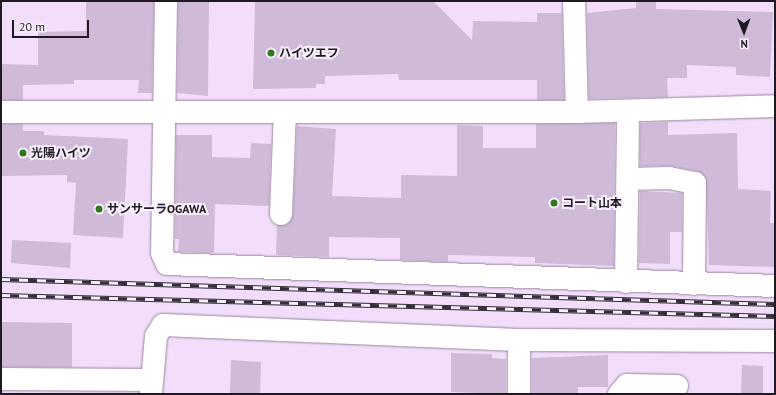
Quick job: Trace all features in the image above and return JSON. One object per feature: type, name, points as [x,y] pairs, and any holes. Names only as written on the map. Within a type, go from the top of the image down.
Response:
[{"type":"street","points":[[166,1],[162,253],[167,264],[626,282],[775,286]]},
{"type":"street","points":[[574,1],[577,112]]},
{"type":"street","points":[[1,112],[577,112],[775,106]]},
{"type":"street","points":[[626,282],[628,111]]},
{"type":"street","points":[[281,214],[285,112]]},
{"type":"street","points":[[628,179],[669,178],[695,183],[694,284]]},
{"type":"street","points":[[1,379],[152,387],[156,336],[163,325],[519,340],[775,341]]},
{"type":"street","points":[[519,340],[519,394]]},
{"type":"street","points":[[619,394],[627,384],[677,386]]},
{"type":"building","points":[[86,1],[154,1],[152,93],[138,93],[139,80],[74,80],[74,84],[23,85],[23,100],[1,100],[1,64],[38,65],[38,32],[86,31]]},
{"type":"building","points":[[178,1],[209,1],[208,96],[177,93]]},
{"type":"building","points":[[255,1],[433,1],[472,40],[473,21],[537,22],[537,13],[562,13],[564,100],[537,100],[537,80],[399,80],[398,74],[325,76],[325,84],[316,84],[316,88],[253,89]]},
{"type":"building","points":[[636,2],[656,2],[656,9],[773,12],[770,77],[736,75],[736,67],[687,65],[687,78],[667,78],[668,97],[589,99],[587,13],[636,8]]},
{"type":"building","points":[[668,122],[668,135],[737,133],[738,189],[771,191],[770,223],[775,223],[775,267],[709,265],[706,177],[697,171],[671,166],[640,166],[640,123]]},
{"type":"building","points":[[615,123],[614,266],[535,263],[535,257],[448,255],[448,262],[400,260],[400,238],[329,237],[329,257],[276,255],[277,225],[287,225],[293,214],[297,126],[336,129],[332,196],[401,198],[401,175],[457,176],[457,125],[483,126],[483,148],[536,148],[536,124]]},
{"type":"building","name":"サンサーラOGAWA","points":[[1,124],[23,124],[23,131],[44,131],[44,135],[128,139],[123,238],[73,235],[76,183],[67,182],[67,175],[1,176]]},
{"type":"building","points":[[176,135],[212,135],[212,157],[250,158],[251,143],[271,144],[269,206],[215,204],[214,253],[178,252],[179,239],[175,239]]},
{"type":"building","points":[[640,191],[682,193],[682,232],[670,232],[670,264],[639,263]]},
{"type":"building","points":[[12,240],[71,243],[70,268],[11,263]]},
{"type":"building","points":[[1,322],[72,323],[72,367],[1,367]]},
{"type":"building","points":[[451,353],[492,354],[492,358],[506,359],[506,394],[451,392]]},
{"type":"building","points":[[608,355],[608,387],[578,387],[578,394],[532,394],[532,358]]},
{"type":"building","points":[[231,360],[261,362],[260,394],[230,394]]},
{"type":"building","points":[[742,365],[763,366],[763,394],[741,394]]},
{"type":"railway","points":[[1,279],[775,304]]},
{"type":"railway","points":[[1,295],[775,316]]},
{"type":"place","name":"ハイツエフ","points":[[271,53]]},
{"type":"place","name":"光陽ハイツ","points":[[23,153]]},
{"type":"place","name":"コート山本","points":[[554,203]]},
{"type":"place","name":"サンサーラOGAWA","points":[[99,209]]}]
